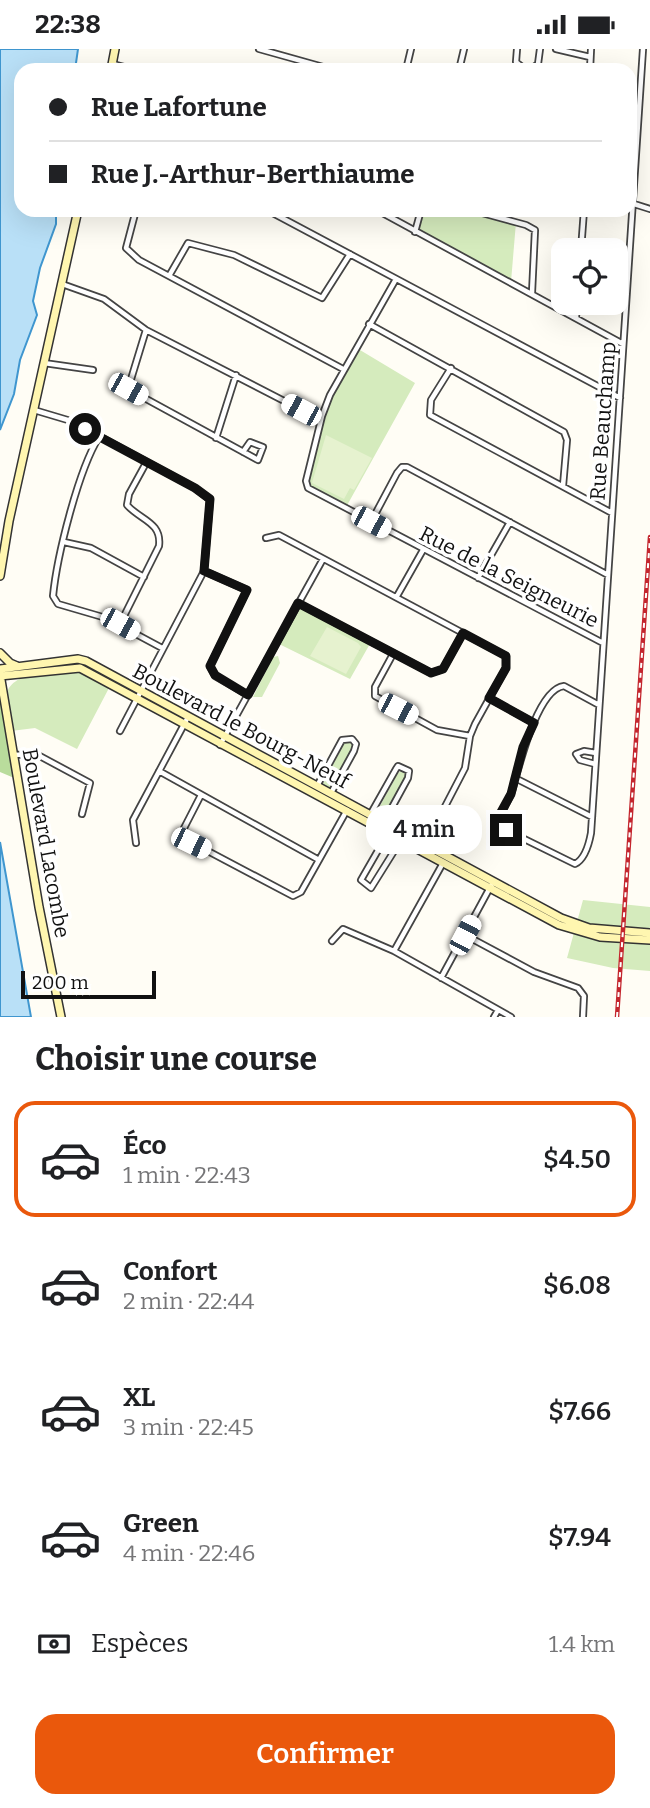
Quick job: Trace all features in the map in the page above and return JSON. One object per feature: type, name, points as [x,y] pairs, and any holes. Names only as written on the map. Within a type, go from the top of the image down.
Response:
[{"type":"street","points":[[259,49],[309,63]]},
{"type":"street","points":[[556,49],[590,57]]},
{"type":"street","points":[[590,63],[591,49]]},
{"type":"street","name":"Rue Beauchamp","points":[[637,126],[643,49]]},
{"type":"street","points":[[0,576],[4,543],[76,217]]},
{"type":"street","points":[[134,217],[125,249],[139,260],[343,369]]},
{"type":"street","points":[[280,217],[620,398]]},
{"type":"street","points":[[389,217],[624,344]]},
{"type":"street","points":[[415,232],[419,217]]},
{"type":"street","points":[[497,217],[535,230],[532,293]]},
{"type":"street","points":[[582,238],[583,217]]},
{"type":"street","name":"Rue Beauchamp","points":[[515,778],[511,794],[500,814],[502,826],[575,865],[582,859],[590,842],[630,217]]},
{"type":"street","points":[[169,276],[188,243],[234,255],[322,298],[351,254]]},
{"type":"street","name":"Rue de la Seigneurie","points":[[396,279],[343,369],[321,420],[306,481],[309,488],[603,643]]},
{"type":"street","points":[[61,283],[104,299],[146,330],[321,420]]},
{"type":"street","points":[[369,324],[564,432],[567,440],[563,486]]},
{"type":"street","points":[[146,330],[128,389],[216,438],[258,460],[263,447],[250,442],[243,452]]},
{"type":"street","points":[[43,362],[93,370]]},
{"type":"street","points":[[451,369],[432,400],[430,415],[612,513]]},
{"type":"street","points":[[216,438],[236,375]]},
{"type":"street","points":[[33,409],[71,421],[195,488],[210,499],[204,571],[120,731]]},
{"type":"street","points":[[99,437],[85,462],[53,596],[65,607],[120,624],[163,648]]},
{"type":"street","points":[[120,624],[160,539],[155,526],[127,505],[129,494],[146,463]]},
{"type":"street","points":[[371,522],[402,467],[413,469],[608,575]]},
{"type":"street","points":[[478,578],[510,521]]},
{"type":"street","points":[[266,538],[279,535],[506,656],[506,668],[470,736],[467,759],[461,776],[424,848]]},
{"type":"street","points":[[64,542],[91,548],[144,577]]},
{"type":"street","points":[[397,596],[423,549]]},
{"type":"street","points":[[223,742],[323,559]]},
{"type":"street","points":[[204,571],[247,590],[210,666],[215,675],[248,695]]},
{"type":"street","points":[[298,603],[431,673],[440,672],[463,633]]},
{"type":"street","points":[[0,653],[21,671],[6,685],[3,697]]},
{"type":"street","points":[[393,654],[375,687],[375,696],[437,730],[470,736]]},
{"type":"street","name":"Boulevard le Bourg-Neuf","points":[[0,673],[78,659],[223,742],[348,808],[388,833],[424,848],[443,863],[571,923],[589,928],[650,933]]},
{"type":"street","name":"Boulevard Lacombe","points":[[0,673],[12,755],[61,1017]]},
{"type":"street","points":[[592,817],[515,778],[523,747],[551,692],[559,686],[568,688],[599,705]]},
{"type":"street","points":[[489,698],[534,723]]},
{"type":"street","points":[[136,843],[133,821],[186,721]]},
{"type":"street","points":[[317,787],[342,740],[352,739],[356,744],[354,751],[330,794]]},
{"type":"street","name":"Boulevard le Bourg-Neuf","points":[[223,742],[317,787],[348,808],[370,815],[571,930],[600,937],[650,940]]},
{"type":"street","points":[[595,764],[580,760],[576,754],[584,751],[596,753]]},
{"type":"street","points":[[12,755],[36,754],[90,783],[82,814]]},
{"type":"street","points":[[370,815],[396,769],[400,766],[407,768],[408,778],[383,823]]},
{"type":"street","points":[[159,771],[319,860]]},
{"type":"street","points":[[201,795],[182,832],[191,843],[293,896],[301,892],[348,808]]},
{"type":"street","points":[[388,833],[361,880],[372,888],[402,839]]},
{"type":"street","points":[[394,951],[443,863]]},
{"type":"street","points":[[441,978],[492,885]]},
{"type":"street","points":[[332,941],[343,929],[394,951],[511,1017]]},
{"type":"street","points":[[465,935],[534,972],[578,988],[584,996],[583,1017]]},
{"type":"street","points":[[494,1017],[498,1010]]},
{"type":"green space","points":[[419,217],[497,217],[516,222],[511,282],[415,231]]},
{"type":"green space","points":[[355,347],[415,383],[345,509],[318,495],[306,484],[323,414]]},
{"type":"green space","points":[[326,435],[372,458],[354,490],[350,488],[344,499],[312,483]]},
{"type":"green space","points":[[298,603],[371,642],[350,679],[277,643]]},
{"type":"green space","points":[[327,627],[361,647],[346,674],[310,656]]},
{"type":"green space","points":[[278,656],[280,663],[262,697],[253,697],[273,657]]},
{"type":"green space","points":[[76,671],[109,688],[77,749],[35,728],[11,731],[6,703],[7,692],[12,684],[31,675]]},
{"type":"green space","points":[[0,674],[19,780],[0,772]]},
{"type":"green space","points":[[348,740],[354,747],[330,791],[322,785]]},
{"type":"green space","points":[[404,769],[408,772],[407,778],[381,820],[375,815],[398,773]]},
{"type":"green space","points":[[583,900],[650,907],[650,971],[613,968],[567,958]]},
{"type":"water","points":[[0,49],[78,49],[76,63],[14,63],[14,217],[56,217],[56,224],[40,268],[33,301],[37,315],[20,360],[14,394],[0,430]]},
{"type":"water","points":[[0,842],[31,1017],[0,1017]]},
{"type":"railway","points":[[617,1017],[650,537]]},
{"type":"route","points":[[85,429],[195,488],[210,499],[204,571],[247,590],[210,666],[215,675],[248,695],[298,603],[431,673],[443,669],[463,633],[503,653],[508,662],[489,698],[534,723],[523,747],[508,803],[500,814],[502,826],[506,830]]}]
